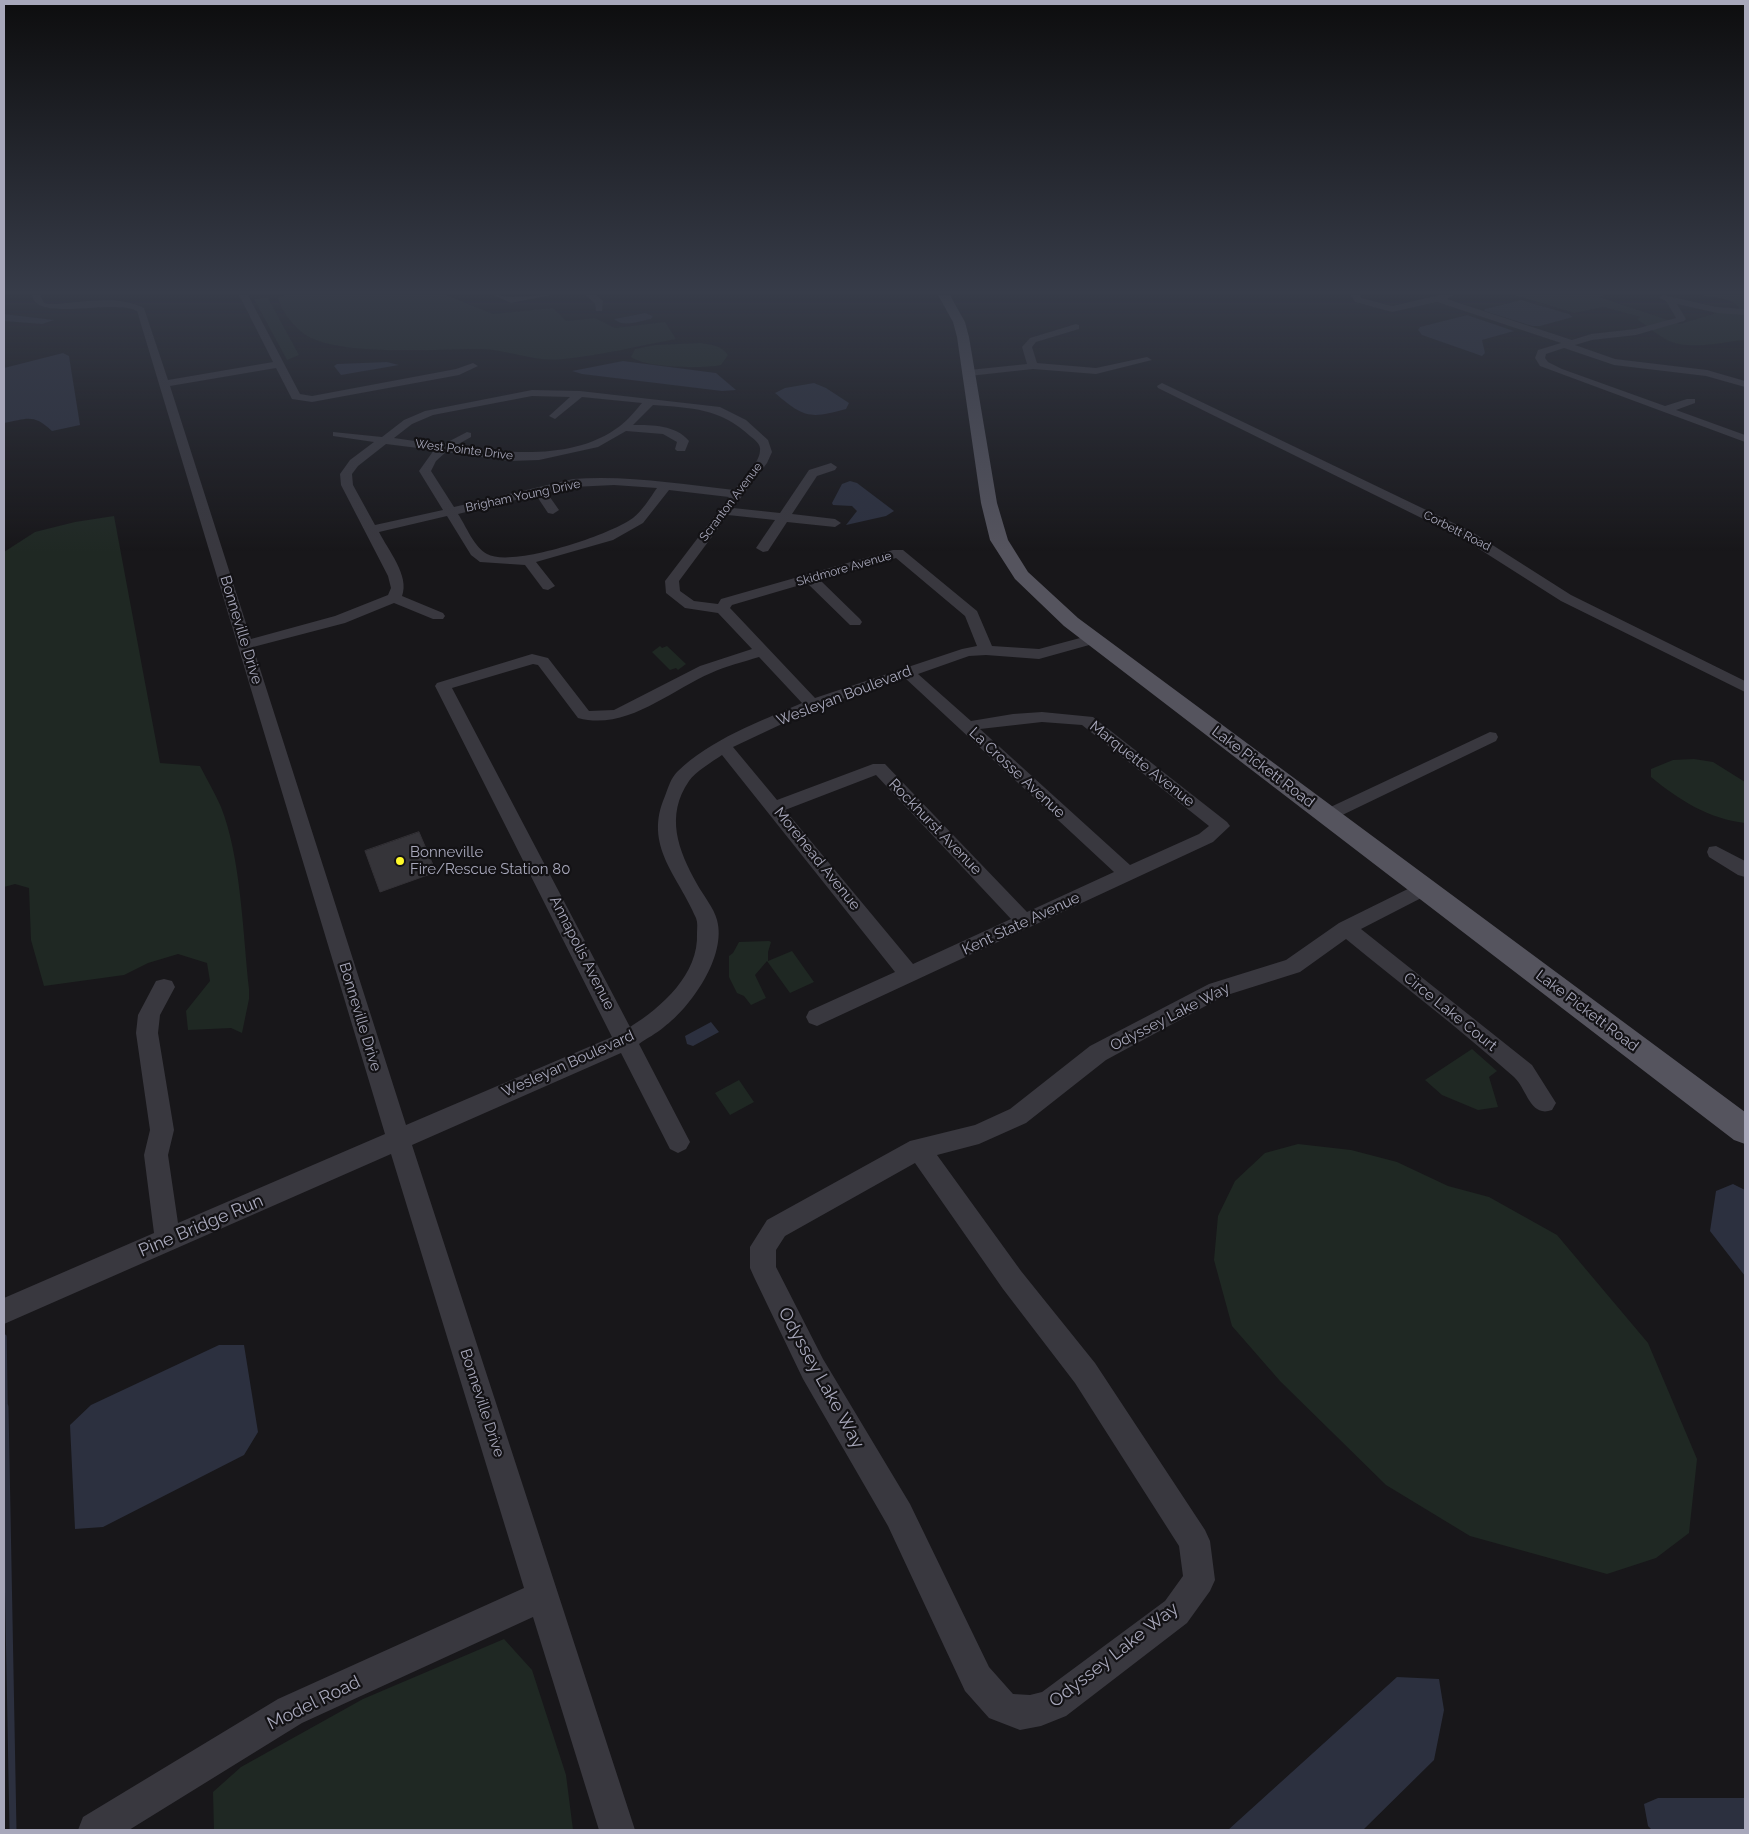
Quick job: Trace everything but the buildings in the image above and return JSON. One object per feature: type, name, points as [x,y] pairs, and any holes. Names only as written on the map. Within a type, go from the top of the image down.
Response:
[{"type":"main road","name":"Lake Pickett Road","points":[[970,381],[989,503],[999,540],[1015,566],[1037,592],[1094,639],[1745,1130]]},
{"type":"street","name":"Bonneville Drive","points":[[163,381],[398,1140],[617,1830]]},
{"type":"street","points":[[164,384],[184,381]]},
{"type":"street","points":[[288,381],[296,397],[312,399],[412,381]]},
{"type":"street","points":[[1584,381],[1745,439]]},
{"type":"street","name":"Corbett Road","points":[[1162,386],[1467,535],[1566,598],[1745,687]]},
{"type":"street","name":"Scranton Avenue","points":[[394,598],[398,588],[372,530],[347,485],[346,474],[354,462],[381,440],[408,422],[450,408],[532,393],[580,394],[720,410],[742,422],[764,442],[766,452],[761,463],[672,582],[674,592],[690,605],[722,609]]},
{"type":"street","points":[[555,416],[580,394]]},
{"type":"street","name":"West Pointe Drive","points":[[337,434],[509,457],[539,456],[594,445],[624,428],[650,401]]},
{"type":"street","points":[[1665,410],[1691,401]]},
{"type":"street","points":[[624,428],[664,432],[679,436],[683,441],[681,449]]},
{"type":"street","points":[[468,435],[444,448],[428,461],[425,471],[476,552],[485,559],[499,562],[528,560],[589,543],[624,530],[638,520],[665,487]]},
{"type":"street","points":[[763,548],[813,473],[831,467]]},
{"type":"street","name":"Brigham Young Drive","points":[[372,530],[539,491],[597,481],[621,481],[736,494]]},
{"type":"street","points":[[539,491],[553,510]]},
{"type":"street","points":[[724,511],[834,523]]},
{"type":"street","name":"Skidmore Avenue","points":[[722,609],[726,602],[898,553],[972,614],[986,650]]},
{"type":"street","points":[[528,560],[548,586]]},
{"type":"street","points":[[810,578],[855,622]]},
{"type":"street","points":[[244,642],[315,627],[375,608],[394,598],[438,616]]},
{"type":"street","points":[[722,609],[812,704]]},
{"type":"street","name":"Wesleyan Boulevard","points":[[398,1140],[627,1040],[657,1021],[675,1004],[700,970],[708,943],[707,920],[672,856],[666,828],[670,805],[682,777],[723,745],[812,704],[967,652],[986,650],[1039,654],[1094,639]]},
{"type":"street","name":"Annapolis Avenue","points":[[678,1142],[443,686],[532,659],[543,661],[584,716],[599,717],[618,714],[706,669],[762,651]]},
{"type":"street","name":"La Crosse Avenue","points":[[907,672],[1128,874]]},
{"type":"street","name":"Marquette Avenue","points":[[968,728],[999,720],[1043,716],[1069,716],[1087,720],[1221,826]]},
{"type":"street","points":[[1328,815],[1490,737]]},
{"type":"street","name":"Morehead Avenue","points":[[723,745],[775,806],[910,975]]},
{"type":"street","name":"Rockhurst Avenue","points":[[775,806],[879,768],[1025,922]]},
{"type":"street","name":"Kent State Avenue","points":[[818,1017],[1206,838],[1221,826]]},
{"type":"street","points":[[1716,852],[1745,870]]},
{"type":"street","name":"Odyssey Lake Way","points":[[919,1149],[1012,1280],[1085,1372],[1194,1541],[1198,1580],[1176,1612],[1054,1704],[1035,1713],[1018,1714],[1002,1706],[988,1695],[977,1679],[899,1515],[813,1369],[762,1268],[763,1247],[776,1228],[919,1149],[978,1134],[1018,1116],[1098,1053],[1217,990],[1293,966],[1322,948],[1346,928],[1424,888]]},
{"type":"street","name":"Circe Lake Court","points":[[1346,928],[1524,1072],[1544,1103]]},
{"type":"street","points":[[164,987],[149,1015],[148,1033],[162,1130],[156,1155],[168,1241]]},
{"type":"street","name":"Pine Bridge Run","points":[[4,1311],[398,1140]]},
{"type":"street","name":"Model Road","points":[[96,1830],[290,1711],[543,1596]]},
{"type":"shaded area","points":[[114,516],[160,763],[200,766],[219,802],[228,827],[237,872],[249,989],[249,999],[242,1033],[231,1028],[188,1030],[186,1011],[210,981],[207,963],[178,954],[148,963],[124,975],[44,986],[31,940],[29,888],[15,884],[4,887],[4,552],[35,532],[75,522]]},
{"type":"shaded area","points":[[660,646],[662,648],[667,646],[686,664],[678,670],[676,668],[670,670],[652,652]]},
{"type":"shaded area","points":[[1694,759],[1713,762],[1745,782],[1745,823],[1707,813],[1684,801],[1651,777],[1651,769],[1673,760]]},
{"type":"shaded area","points":[[739,942],[771,942],[768,961],[792,951],[814,982],[790,993],[767,961],[755,975],[766,998],[751,1005],[744,996],[737,993],[729,977],[729,956],[733,953]]},
{"type":"shaded area","points":[[1472,1049],[1497,1071],[1489,1077],[1498,1107],[1478,1110],[1442,1095],[1425,1080]]},
{"type":"shaded area","points":[[739,1080],[754,1102],[730,1115],[715,1093]]},
{"type":"shaded area","points":[[1298,1144],[1351,1150],[1397,1162],[1448,1186],[1489,1197],[1557,1235],[1648,1343],[1697,1459],[1689,1533],[1656,1558],[1607,1574],[1470,1536],[1386,1485],[1280,1381],[1232,1326],[1214,1260],[1218,1216],[1235,1181],[1265,1153]]},
{"type":"shaded area","points":[[504,1639],[532,1670],[566,1775],[573,1830],[214,1830],[213,1792],[241,1767],[363,1699]]},
{"type":"water","points":[[4,381],[73,381],[80,425],[52,431],[40,422],[29,419],[4,423]]},
{"type":"water","points":[[636,381],[725,381],[736,390],[722,391]]},
{"type":"water","points":[[814,383],[826,388],[849,403],[846,409],[824,414],[808,414],[793,407],[775,393],[785,388]]},
{"type":"water","points":[[850,481],[857,483],[894,511],[886,516],[846,525],[857,511],[852,506],[833,505],[832,503],[842,484]]},
{"type":"water","points":[[711,1022],[719,1032],[693,1046],[687,1044],[685,1036]]},
{"type":"water","points":[[1733,1184],[1745,1190],[1745,1276],[1710,1231],[1716,1191]]},
{"type":"water","points":[[219,1345],[244,1345],[258,1432],[244,1455],[103,1527],[75,1529],[70,1425],[91,1405]]},
{"type":"water","points":[[1397,1677],[1439,1679],[1444,1710],[1434,1760],[1363,1830],[1228,1830]]},
{"type":"water","points":[[1658,1798],[1745,1798],[1745,1830],[1652,1830],[1648,1826],[1644,1804]]},
{"type":"waterway","points":[[4,1337],[5,1409]]},
{"type":"waterway","points":[[5,1407],[13,1830]]},
{"type":"place","name":"Bonneville Fire/Rescue Station 80","points":[[400,861]]}]
